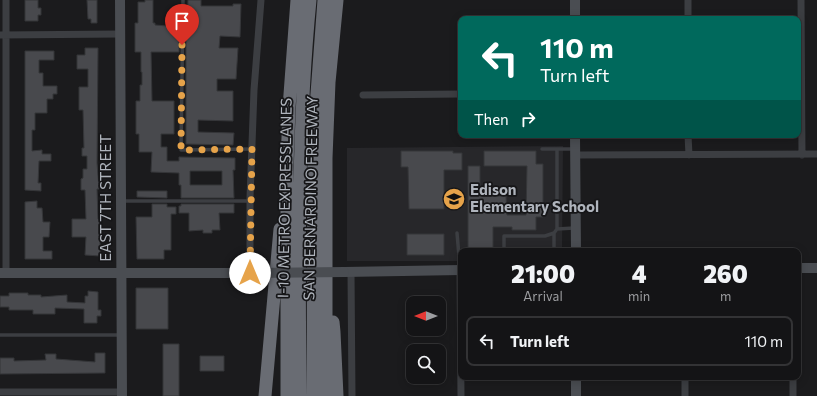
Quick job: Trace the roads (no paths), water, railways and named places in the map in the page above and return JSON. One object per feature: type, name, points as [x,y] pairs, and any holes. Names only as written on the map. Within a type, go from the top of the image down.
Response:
[{"type":"highway","name":"SAN BERNARDINO FREEWAY","points":[[287,396],[287,166],[290,92],[297,0]]},
{"type":"highway","name":"I-10 METRO EXPRESSLANES","points":[[300,396],[300,169],[303,77],[310,0]]},
{"type":"highway","name":"I-10 METRO EXPRESSLANES","points":[[313,396],[314,134],[324,0]]},
{"type":"highway","name":"SAN BERNARDINO FREEWAY","points":[[326,396],[327,121],[337,0]]},
{"type":"highway","points":[[265,396],[287,166]]},
{"type":"highway","points":[[326,285],[334,332],[337,396]]},
{"type":"street","points":[[6,0],[3,35],[3,273],[252,273],[458,270]]},
{"type":"street","name":"EAST 7TH STREET","points":[[120,0],[122,394]]},
{"type":"street","points":[[252,273],[250,201],[254,90],[261,0]]},
{"type":"street","points":[[575,0],[575,16]]},
{"type":"street","points":[[688,0],[688,16]]},
{"type":"street","points":[[801,0],[802,154]]},
{"type":"street","points":[[3,35],[120,34]]},
{"type":"street","points":[[363,95],[458,94]]},
{"type":"street","points":[[576,138],[576,248]]},
{"type":"street","points":[[688,138],[689,155]]},
{"type":"street","points":[[576,152],[689,155],[817,154]]},
{"type":"street","points":[[801,268],[817,268]]},
{"type":"street","points":[[347,272],[352,396]]},
{"type":"street","points":[[461,380],[461,396]]},
{"type":"street","points":[[576,380],[576,396]]},
{"type":"street","points":[[685,380],[685,396]]},
{"type":"street","points":[[793,380],[793,396]]},
{"type":"street","points":[[0,392],[122,394]]},
{"type":"lane","points":[[183,0],[181,150],[252,149]]},
{"type":"lane","points":[[542,149],[557,149],[576,152]]},
{"type":"lane","points":[[554,248],[554,234],[557,229],[557,149]]},
{"type":"lane","points":[[121,201],[250,201]]},
{"type":"lane","points":[[557,229],[576,228]]},
{"type":"lane","points":[[457,232],[458,248]]},
{"type":"lane","points":[[504,248],[504,236],[545,236],[554,234]]},
{"type":"lane","points":[[0,335],[121,335]]},
{"type":"place","name":"Edison Elementary School","points":[[454,199]]}]
